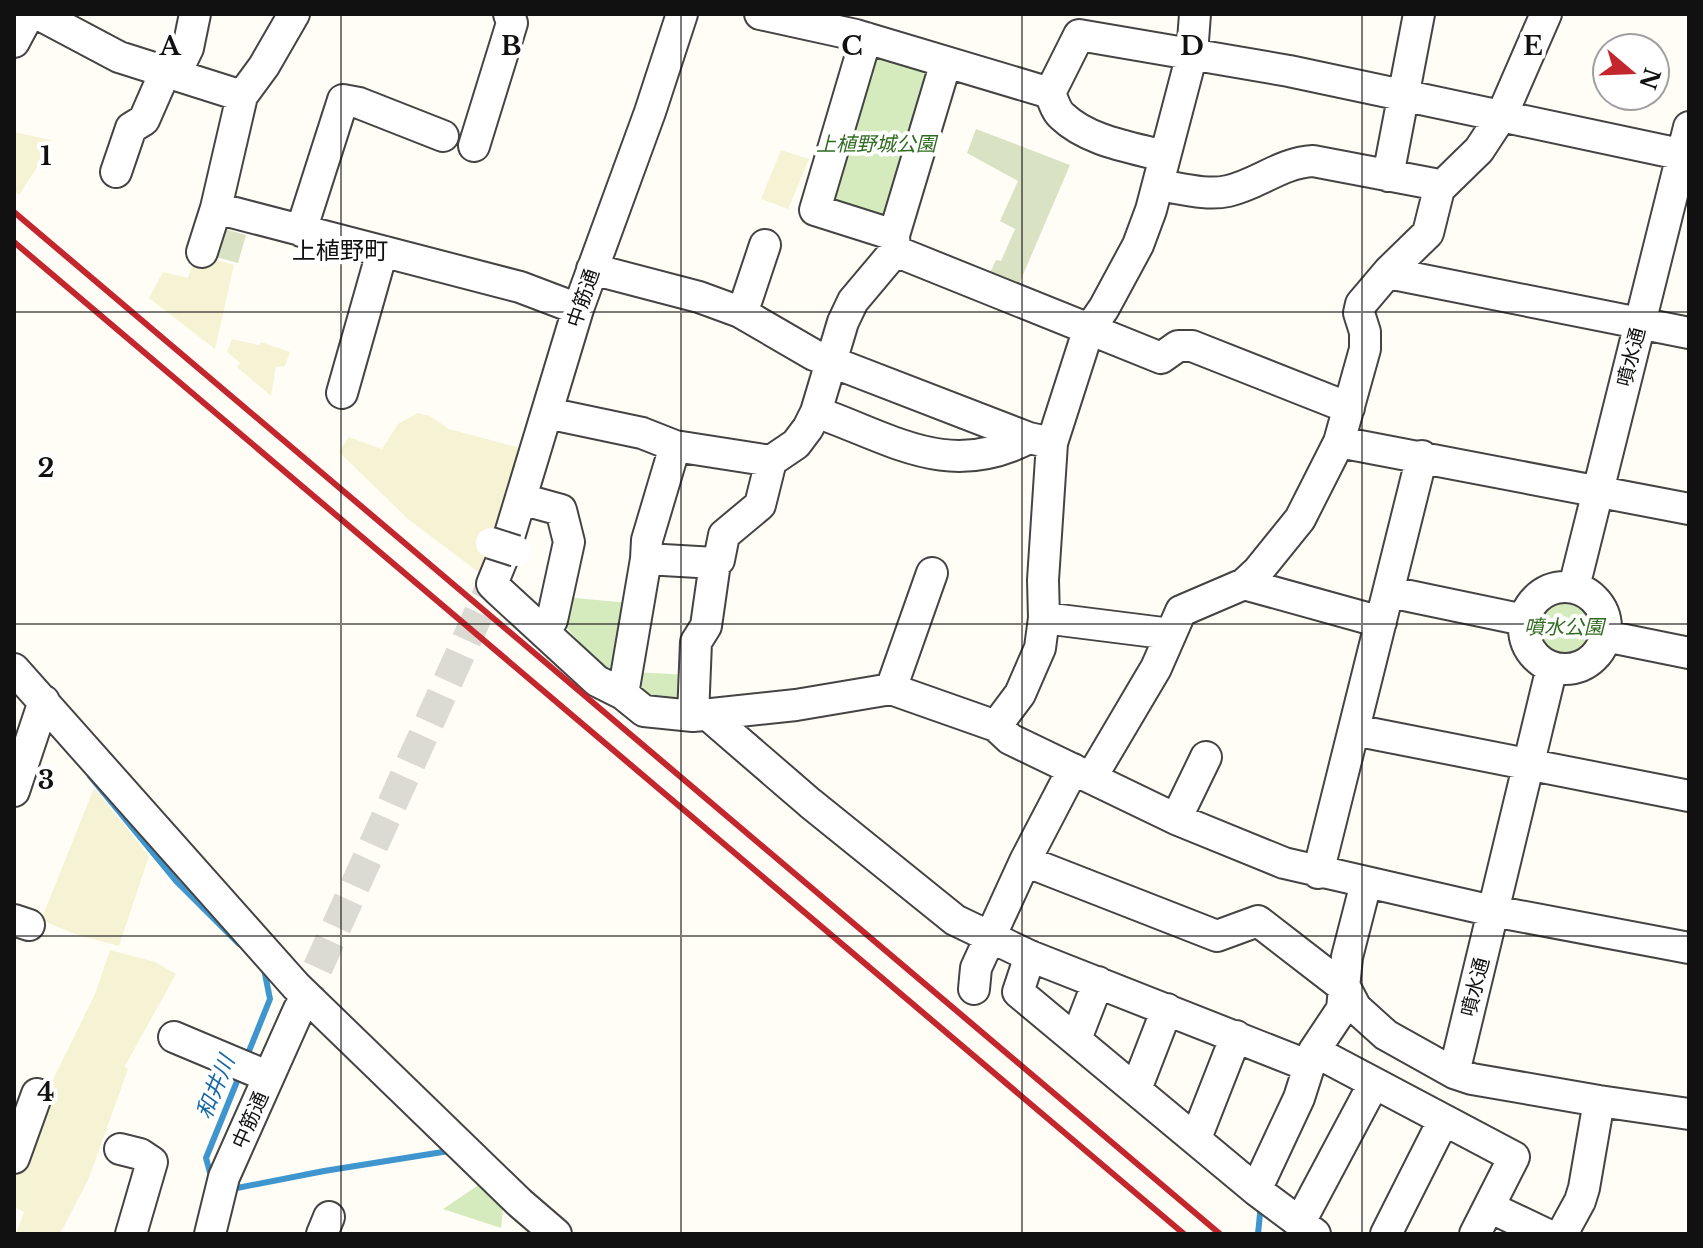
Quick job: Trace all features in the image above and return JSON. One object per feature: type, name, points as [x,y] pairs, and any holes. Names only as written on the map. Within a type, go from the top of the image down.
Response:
[{"type":"street","points":[[14,42],[29,14]]},
{"type":"street","points":[[38,14],[119,57],[242,96]]},
{"type":"street","points":[[116,172],[131,128],[144,120],[188,48],[195,14]]},
{"type":"street","points":[[202,252],[216,208],[242,96],[264,66],[294,14]]},
{"type":"street","points":[[474,146],[512,23],[509,14]]},
{"type":"street","name":"中筋通","points":[[623,694],[597,681],[492,584],[551,415],[578,309],[650,112],[682,14]]},
{"type":"street","points":[[760,14],[861,29],[946,62],[1050,93],[1060,115],[1088,133],[1118,145],[1161,170],[1221,192],[1247,185],[1271,171],[1308,161],[1434,184],[1439,189]]},
{"type":"street","points":[[996,726],[1020,694],[1040,648],[1044,618],[1040,440],[1088,331],[1138,245],[1192,54],[1195,14]]},
{"type":"street","points":[[1388,176],[1419,14]]},
{"type":"street","points":[[974,989],[976,968],[1025,861],[1156,668],[1181,611],[1244,584],[1300,519],[1339,442],[1349,408],[1365,349],[1365,332],[1359,313],[1361,304],[1428,233],[1434,219],[1439,189],[1479,150],[1502,115],[1546,14]]},
{"type":"street","points":[[1050,93],[1083,25],[1192,54],[1502,115],[1687,146]]},
{"type":"street","points":[[861,29],[815,210],[1088,331],[1161,358],[1178,346],[1192,346],[1349,408]]},
{"type":"street","points":[[946,62],[894,243],[853,301],[829,362],[816,412],[796,444],[771,461],[760,505],[724,535],[719,560],[715,563],[706,626],[696,642],[700,715],[955,920],[1030,956],[1236,1036],[1311,1058],[1374,1083],[1514,1157],[1475,1234]]},
{"type":"street","points":[[301,231],[343,100],[359,103],[443,136]]},
{"type":"street","name":"噴水通","points":[[1574,587],[1639,323],[1687,146]]},
{"type":"street","points":[[216,208],[520,287],[578,309]]},
{"type":"street","points":[[740,312],[765,245]]},
{"type":"street","points":[[342,393],[382,252]]},
{"type":"street","points":[[592,269],[699,297],[740,312],[829,362],[1040,440]]},
{"type":"street","points":[[1388,273],[1689,333]]},
{"type":"street","points":[[816,412],[916,451],[943,456],[997,453],[1040,440]]},
{"type":"street","points":[[771,461],[675,446],[642,433],[551,415],[532,502],[503,547],[520,552],[512,578],[516,589],[644,711],[700,715],[796,705],[891,689],[996,726],[1010,739],[1176,819],[1284,863],[1493,911],[1689,948]]},
{"type":"street","points":[[1339,442],[1689,509]]},
{"type":"street","points":[[623,694],[647,540],[675,446]]},
{"type":"street","points":[[1318,873],[1422,456]]},
{"type":"street","points":[[532,502],[561,510],[569,542],[552,620]]},
{"type":"street","points":[[646,559],[715,563]]},
{"type":"street","points":[[891,689],[932,573]]},
{"type":"street","points":[[1244,584],[1381,622]]},
{"type":"street","points":[[1563,586],[1574,587],[1596,600],[1606,623],[1605,636],[1591,660],[1566,669],[1552,667],[1533,654],[1524,632],[1524,620],[1542,593],[1563,586]]},
{"type":"street","points":[[1390,592],[1524,620]]},
{"type":"street","points":[[1044,618],[1171,634]]},
{"type":"street","points":[[1605,636],[1689,653]]},
{"type":"street","name":"噴水通","points":[[1454,1073],[1552,667]]},
{"type":"street","points":[[14,669],[298,998],[556,1234]]},
{"type":"street","points":[[14,791],[44,701]]},
{"type":"street","points":[[1354,730],[1689,796]]},
{"type":"street","points":[[1176,819],[1206,757]]},
{"type":"street","points":[[1025,861],[1217,936],[1258,921],[1346,989],[1356,1008],[1386,1035],[1454,1073],[1472,1079],[1689,1114]]},
{"type":"street","points":[[1256,1190],[1299,1098],[1311,1058],[1342,1009],[1347,957],[1366,883]]},
{"type":"street","points":[[1030,956],[1018,992],[1256,1190],[1307,1228],[1374,1083]]},
{"type":"street","points":[[1076,1039],[1098,982]]},
{"type":"street","points":[[222,1184],[217,1157],[255,1071],[298,998]]},
{"type":"street","name":"中筋通","points":[[210,1234],[222,1184],[298,998]]},
{"type":"street","points":[[1136,1089],[1167,1009]]},
{"type":"street","points":[[1196,1138],[1236,1036]]},
{"type":"street","points":[[174,1037],[255,1071]]},
{"type":"street","points":[[14,1158],[37,1094]]},
{"type":"street","points":[[1562,1234],[1584,1188],[1599,1101]]},
{"type":"street","points":[[1386,1234],[1443,1121]]},
{"type":"street","points":[[120,1149],[140,1154],[152,1162],[131,1234]]},
{"type":"street","points":[[1489,1207],[1546,1234]]},
{"type":"shaded area","points":[[14,132],[51,140],[19,195],[14,190]]},
{"type":"shaded area","points":[[781,150],[809,159],[788,209],[761,199]]},
{"type":"shaded area","points":[[196,254],[234,265],[215,349],[149,298],[163,272],[188,278]]},
{"type":"shaded area","points":[[232,339],[259,345],[261,342],[290,352],[285,366],[276,367],[271,396],[237,367],[240,363],[227,352]]},
{"type":"shaded area","points":[[418,413],[430,416],[449,429],[524,449],[488,563],[481,574],[409,520],[339,452],[349,437],[382,449],[398,424]]},
{"type":"shaded area","points":[[94,788],[149,856],[119,946],[75,934],[41,920]]},
{"type":"shaded area","points":[[110,950],[155,962],[176,974],[125,1066],[128,1069],[89,1178],[60,1234],[16,1234],[24,1212],[14,1207],[14,1180],[46,1094],[95,994]]},
{"type":"green space","name":"上植野城公園","points":[[866,50],[930,61],[893,221],[818,204]]},
{"type":"green space","points":[[976,129],[1070,165],[1016,291],[987,279],[996,260],[1001,261],[1015,229],[1000,221],[1018,181],[967,153]]},
{"type":"green space","points":[[217,227],[246,235],[238,263],[209,255]]},
{"type":"green space","name":"噴水公園","points":[[1564,592],[1589,602],[1599,627],[1589,652],[1564,662],[1539,652],[1529,627],[1539,602]]},
{"type":"green space","points":[[565,597],[629,603],[618,669],[602,666],[562,623]]},
{"type":"green space","points":[[634,672],[689,675],[688,702],[644,703]]},
{"type":"green space","points":[[483,1182],[504,1202],[501,1228],[443,1209]]},
{"type":"waterway","name":"和井川","points":[[90,776],[177,882],[239,944]]},
{"type":"waterway","name":"和井川","points":[[247,1056],[270,999],[264,969]]},
{"type":"waterway","name":"和井川","points":[[212,1180],[206,1158],[240,1074]]},
{"type":"waterway","name":"和井川","points":[[232,1189],[449,1151]]},
{"type":"waterway","points":[[1258,1234],[1261,1204]]},
{"type":"tunnel","points":[[299,1009],[492,584]]},
{"type":"railway","points":[[14,212],[1220,1234]]},
{"type":"railway","points":[[14,242],[1184,1234]]},
{"type":"district","name":"上植野町","points":[[340,251]]}]
